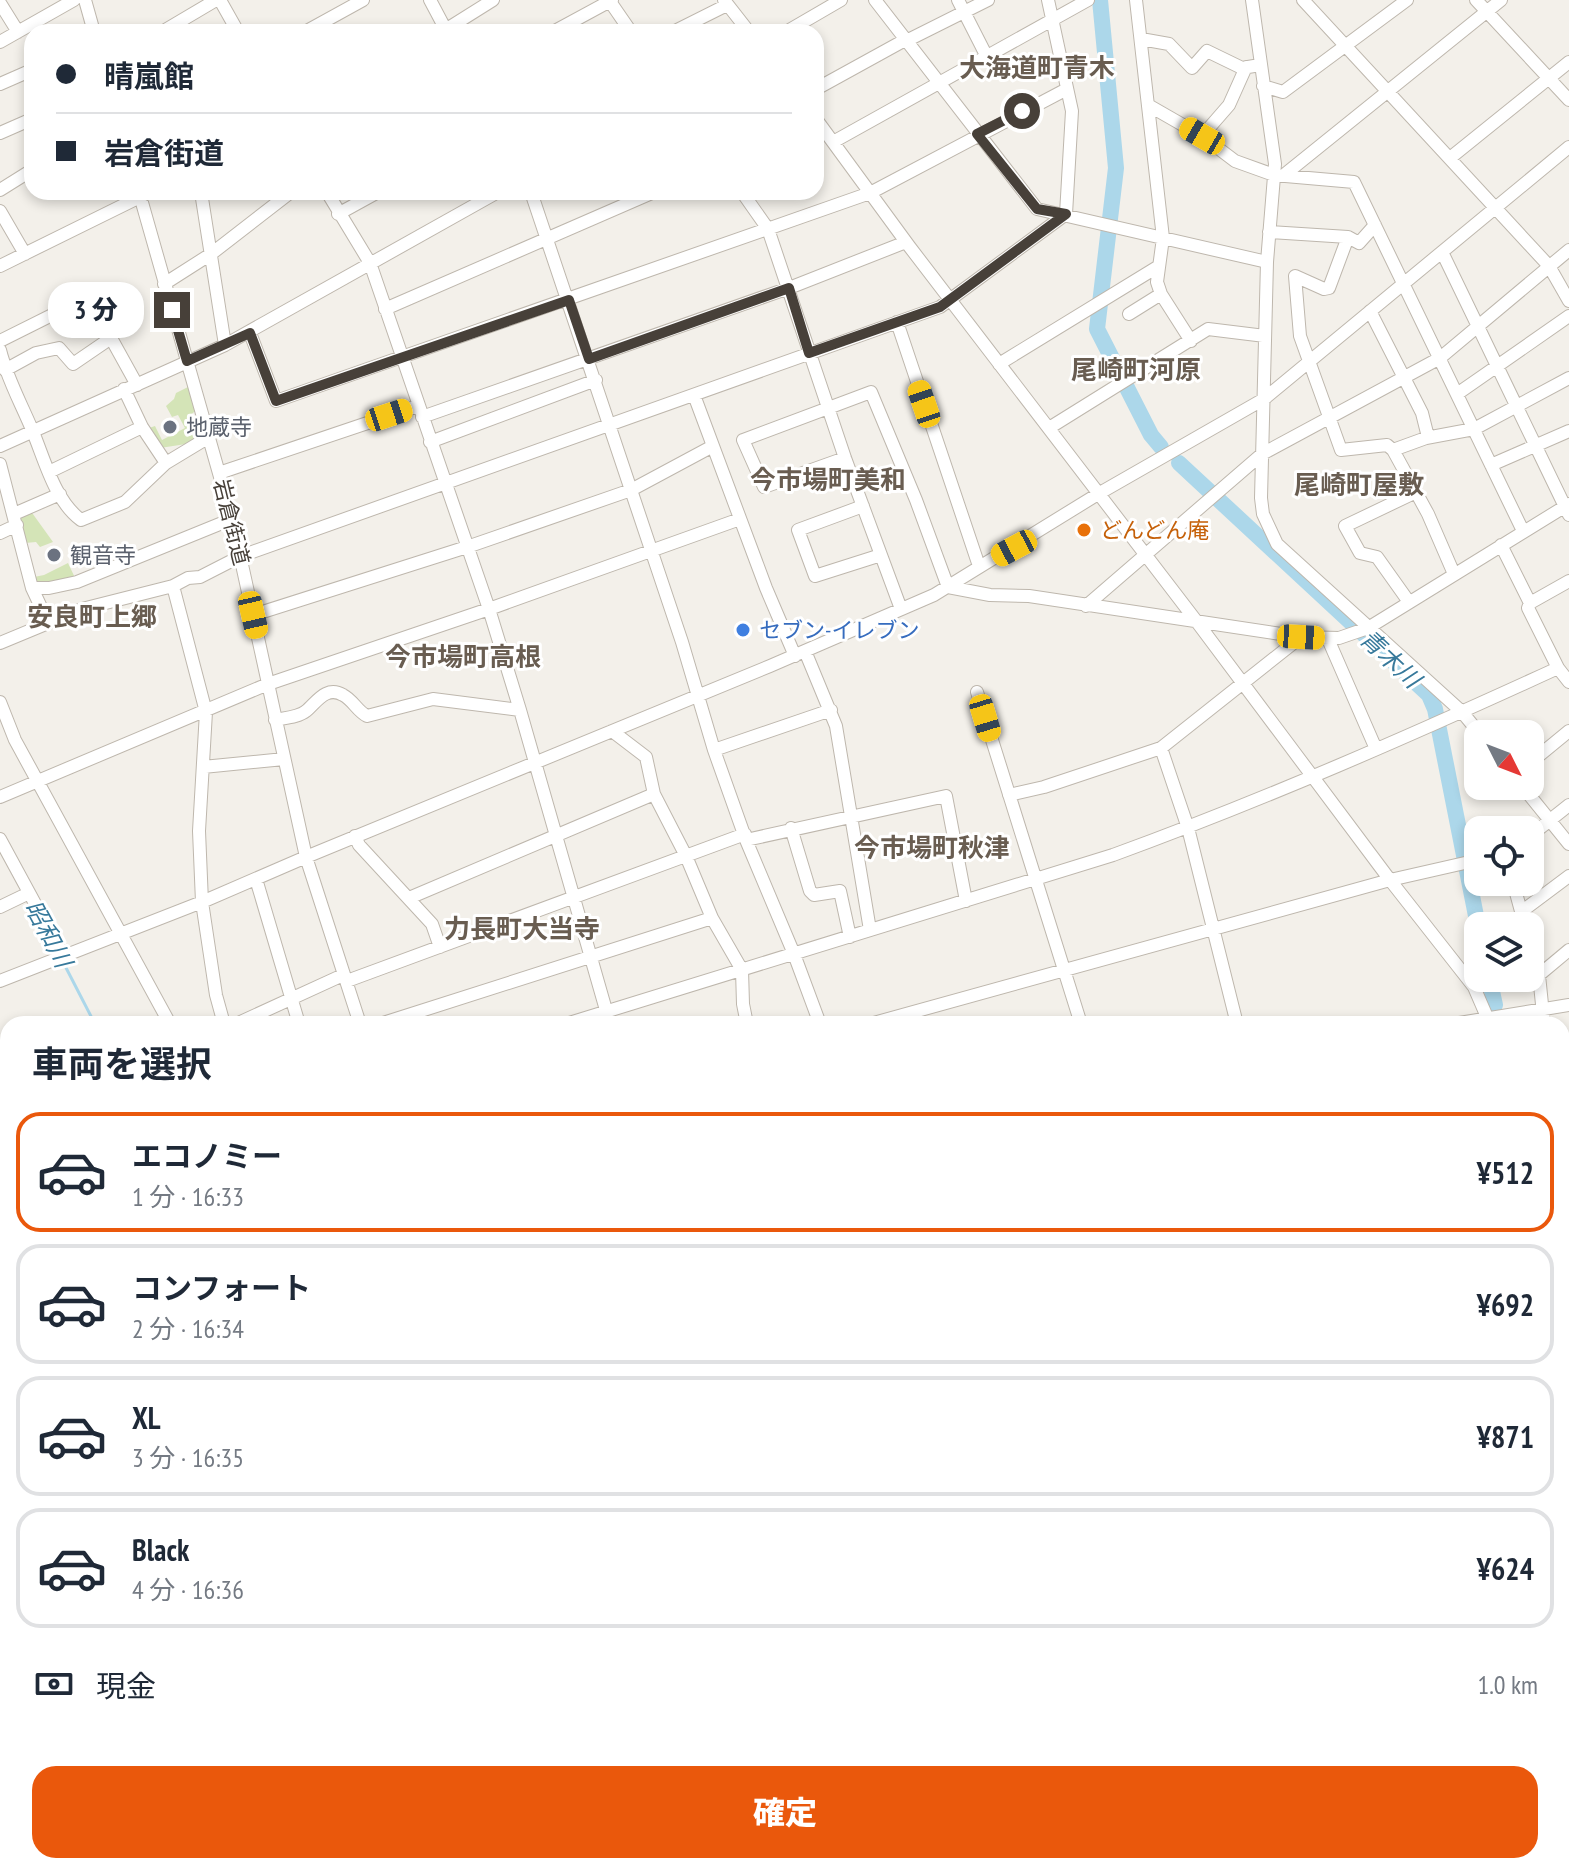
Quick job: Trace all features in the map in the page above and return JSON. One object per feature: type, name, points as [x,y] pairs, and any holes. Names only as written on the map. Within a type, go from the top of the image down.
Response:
[{"type":"street","points":[[32,24],[74,0]]},
{"type":"street","points":[[85,0],[92,24]]},
{"type":"street","points":[[176,24],[218,0],[233,24]]},
{"type":"street","points":[[320,24],[363,0]]},
{"type":"street","points":[[430,0],[442,24]]},
{"type":"street","points":[[456,24],[493,0]]},
{"type":"street","points":[[567,24],[610,0],[626,24]]},
{"type":"street","points":[[800,24],[841,0]]},
{"type":"street","points":[[875,0],[1037,209],[1267,262]]},
{"type":"street","points":[[824,85],[906,40],[960,6],[988,0]]},
{"type":"street","points":[[0,643],[82,609],[200,577],[241,556],[940,307],[1066,214],[1072,111],[1048,0]]},
{"type":"street","points":[[833,142],[1088,0]]},
{"type":"street","points":[[1136,0],[1163,238],[1157,282],[1161,294],[1191,341]]},
{"type":"street","points":[[1252,0],[1279,175],[1267,262],[1263,514],[1277,544],[1363,630],[1469,720]]},
{"type":"street","points":[[1303,0],[1549,266],[1569,301]]},
{"type":"street","points":[[1263,86],[1283,92],[1407,0]]},
{"type":"street","points":[[1476,0],[1569,100]]},
{"type":"street","points":[[1279,175],[1501,0]]},
{"type":"street","points":[[0,3],[18,32]]},
{"type":"street","points":[[687,24],[725,3],[742,24]]},
{"type":"street","points":[[960,6],[986,55]]},
{"type":"street","points":[[0,42],[24,29]]},
{"type":"street","points":[[1141,39],[1169,44],[1192,68],[1207,51],[1242,68],[1260,65]]},
{"type":"street","points":[[1450,158],[1569,62]]},
{"type":"street","points":[[1202,136],[1229,105],[1246,67]]},
{"type":"street","points":[[0,84],[24,74]]},
{"type":"street","points":[[250,333],[276,401],[870,193],[1067,89]]},
{"type":"street","points":[[1148,105],[1202,136],[1235,161],[1279,175],[1354,182],[1523,531]]},
{"type":"street","points":[[0,133],[24,124]]},
{"type":"street","points":[[824,130],[1474,987],[1487,1016]]},
{"type":"street","points":[[0,981],[202,902],[800,653],[948,587],[1098,494],[1264,399],[1569,147]]},
{"type":"street","points":[[0,190],[24,175]]},
{"type":"street","points":[[0,266],[131,200]]},
{"type":"street","name":"岩倉街道","points":[[144,200],[164,284],[232,519],[306,857],[357,1016]]},
{"type":"street","points":[[202,200],[225,345]]},
{"type":"street","points":[[164,284],[211,254],[281,200]]},
{"type":"street","points":[[331,200],[370,263],[489,609],[608,1016]]},
{"type":"street","points":[[338,214],[363,200]]},
{"type":"street","points":[[0,446],[250,333],[484,200]]},
{"type":"street","points":[[534,200],[652,550],[714,750],[745,837],[817,1016]]},
{"type":"street","points":[[385,309],[636,200]]},
{"type":"street","points":[[748,200],[768,229],[845,458],[901,609]]},
{"type":"street","points":[[0,211],[25,254]]},
{"type":"street","points":[[1269,232],[1348,237],[1359,243],[1375,225]]},
{"type":"street","points":[[1348,237],[1329,288],[1324,289],[1295,276],[1300,336],[1308,362],[1341,450],[1387,445],[1393,450],[1428,514],[1454,574]]},
{"type":"street","points":[[219,473],[589,359],[789,288],[906,242]]},
{"type":"street","points":[[1086,606],[1262,454],[1440,358],[1569,250]]},
{"type":"street","points":[[948,587],[1328,639],[1363,630],[1523,531],[1568,508],[1442,252]]},
{"type":"street","points":[[999,364],[1159,266]]},
{"type":"street","points":[[1129,314],[1161,294]]},
{"type":"street","points":[[1370,311],[1422,413],[1428,437]]},
{"type":"street","points":[[0,341],[54,314]]},
{"type":"street","points":[[1457,394],[1569,316]]},
{"type":"street","points":[[897,322],[979,566]]},
{"type":"street","points":[[1049,428],[1208,329],[1265,336]]},
{"type":"street","points":[[5,370],[36,353],[59,348],[73,364],[111,338],[131,387],[142,427],[166,463]]},
{"type":"street","points":[[0,350],[5,370],[49,472],[60,494],[81,520],[125,502],[166,463],[209,437]]},
{"type":"street","points":[[1393,450],[1428,437],[1474,429],[1569,378]]},
{"type":"street","points":[[430,442],[596,380]]},
{"type":"street","points":[[845,458],[764,487],[743,440],[871,392],[948,587]]},
{"type":"street","points":[[694,395],[740,519],[800,653],[831,710],[870,930]]},
{"type":"street","points":[[49,472],[142,427]]},
{"type":"street","points":[[1491,465],[1569,431]]},
{"type":"street","points":[[253,615],[467,547],[631,490],[713,446]]},
{"type":"street","points":[[0,464],[32,588],[48,622]]},
{"type":"street","points":[[1409,602],[1377,557],[1360,553],[1345,526],[1414,493]]},
{"type":"street","points":[[0,533],[15,520],[60,494]]},
{"type":"street","points":[[863,506],[798,530],[815,576],[881,555]]},
{"type":"street","points":[[32,588],[77,582],[232,519]]},
{"type":"street","points":[[0,797],[268,684],[740,519]]},
{"type":"street","points":[[1501,545],[1530,603]]},
{"type":"street","points":[[1569,581],[1530,603],[1528,608],[1558,668],[1569,682]]},
{"type":"street","points":[[173,586],[206,712],[199,831],[202,902],[222,1016]]},
{"type":"street","points":[[1009,795],[1044,787],[1161,748],[1301,637]]},
{"type":"street","points":[[1328,639],[1376,749]]},
{"type":"street","points":[[589,1016],[1113,855],[1188,828],[1376,749],[1558,668]]},
{"type":"street","points":[[275,720],[305,713],[316,698],[332,692],[346,696],[367,716],[433,699],[520,710]]},
{"type":"street","points":[[977,692],[1079,1016]]},
{"type":"street","points":[[0,702],[15,740],[166,1016]]},
{"type":"street","points":[[714,750],[831,710]]},
{"type":"street","points":[[612,731],[646,757],[654,794],[686,856],[712,918],[742,970],[746,1016]]},
{"type":"street","points":[[1544,752],[1569,731]]},
{"type":"street","points":[[1161,748],[1188,828],[1235,1016]]},
{"type":"street","points":[[203,767],[284,759]]},
{"type":"street","points":[[409,898],[654,794]]},
{"type":"street","points":[[254,1016],[345,978],[745,837],[946,796],[966,901]]},
{"type":"street","points":[[1533,800],[1569,844]]},
{"type":"street","points":[[1544,826],[1569,805]]},
{"type":"street","points":[[791,828],[810,891],[814,895],[840,891],[850,937]]},
{"type":"street","points":[[355,836],[359,845],[432,924],[440,947]]},
{"type":"street","points":[[0,839],[61,958]]},
{"type":"street","points":[[898,1016],[1390,880],[1464,863]]},
{"type":"street","points":[[1517,896],[1521,912],[1569,876]]},
{"type":"street","points":[[256,879],[297,1016]]},
{"type":"street","points":[[0,907],[27,894]]},
{"type":"street","points":[[406,1016],[712,918]]},
{"type":"street","points":[[1544,971],[1569,950]]},
{"type":"street","points":[[1541,992],[1544,1016]]},
{"type":"street","points":[[1493,1016],[1569,1005]]},
{"type":"green space","points":[[190,386],[197,410],[190,415],[194,439],[186,444],[160,448],[146,429],[155,426],[162,440],[185,428],[178,415],[172,417],[166,406],[176,393]]},
{"type":"green space","points":[[30,510],[53,542],[40,547],[36,542],[25,543],[19,515]]},
{"type":"green space","points":[[68,563],[77,582],[32,588],[29,578],[44,575]]},
{"type":"waterway","name":"青木川","points":[[1100,0],[1116,168],[1097,329],[1151,435],[1161,447]]},
{"type":"waterway","name":"青木川","points":[[1179,463],[1429,695],[1435,709],[1475,912]]},
{"type":"waterway","name":"昭和川","points":[[62,960],[91,1016]]},
{"type":"waterway","name":"青木川","points":[[1492,992],[1495,1005]]},
{"type":"place","name":"地蔵寺","points":[[170,427]]},
{"type":"place","name":"どんどん庵","points":[[1084,530]]},
{"type":"place","name":"観音寺","points":[[54,555]]},
{"type":"place","name":"セブン-イレブン","points":[[743,630]]},
{"type":"district","name":"大海道町青木","points":[[1037,68]]},
{"type":"district","name":"尾崎町河原","points":[[1136,370]]},
{"type":"district","name":"今市場町美和","points":[[828,480]]},
{"type":"district","name":"尾崎町屋敷","points":[[1359,485]]},
{"type":"district","name":"安良町上郷","points":[[92,617]]},
{"type":"district","name":"今市場町高根","points":[[463,657]]},
{"type":"district","name":"今市場町秋津","points":[[932,848]]},
{"type":"district","name":"力長町大当寺","points":[[522,929]]},
{"type":"route","points":[[172,310],[187,361],[250,333],[276,401],[569,300],[589,359],[789,288],[809,353],[940,307],[1066,214],[1037,209],[977,134],[1022,111]]}]
